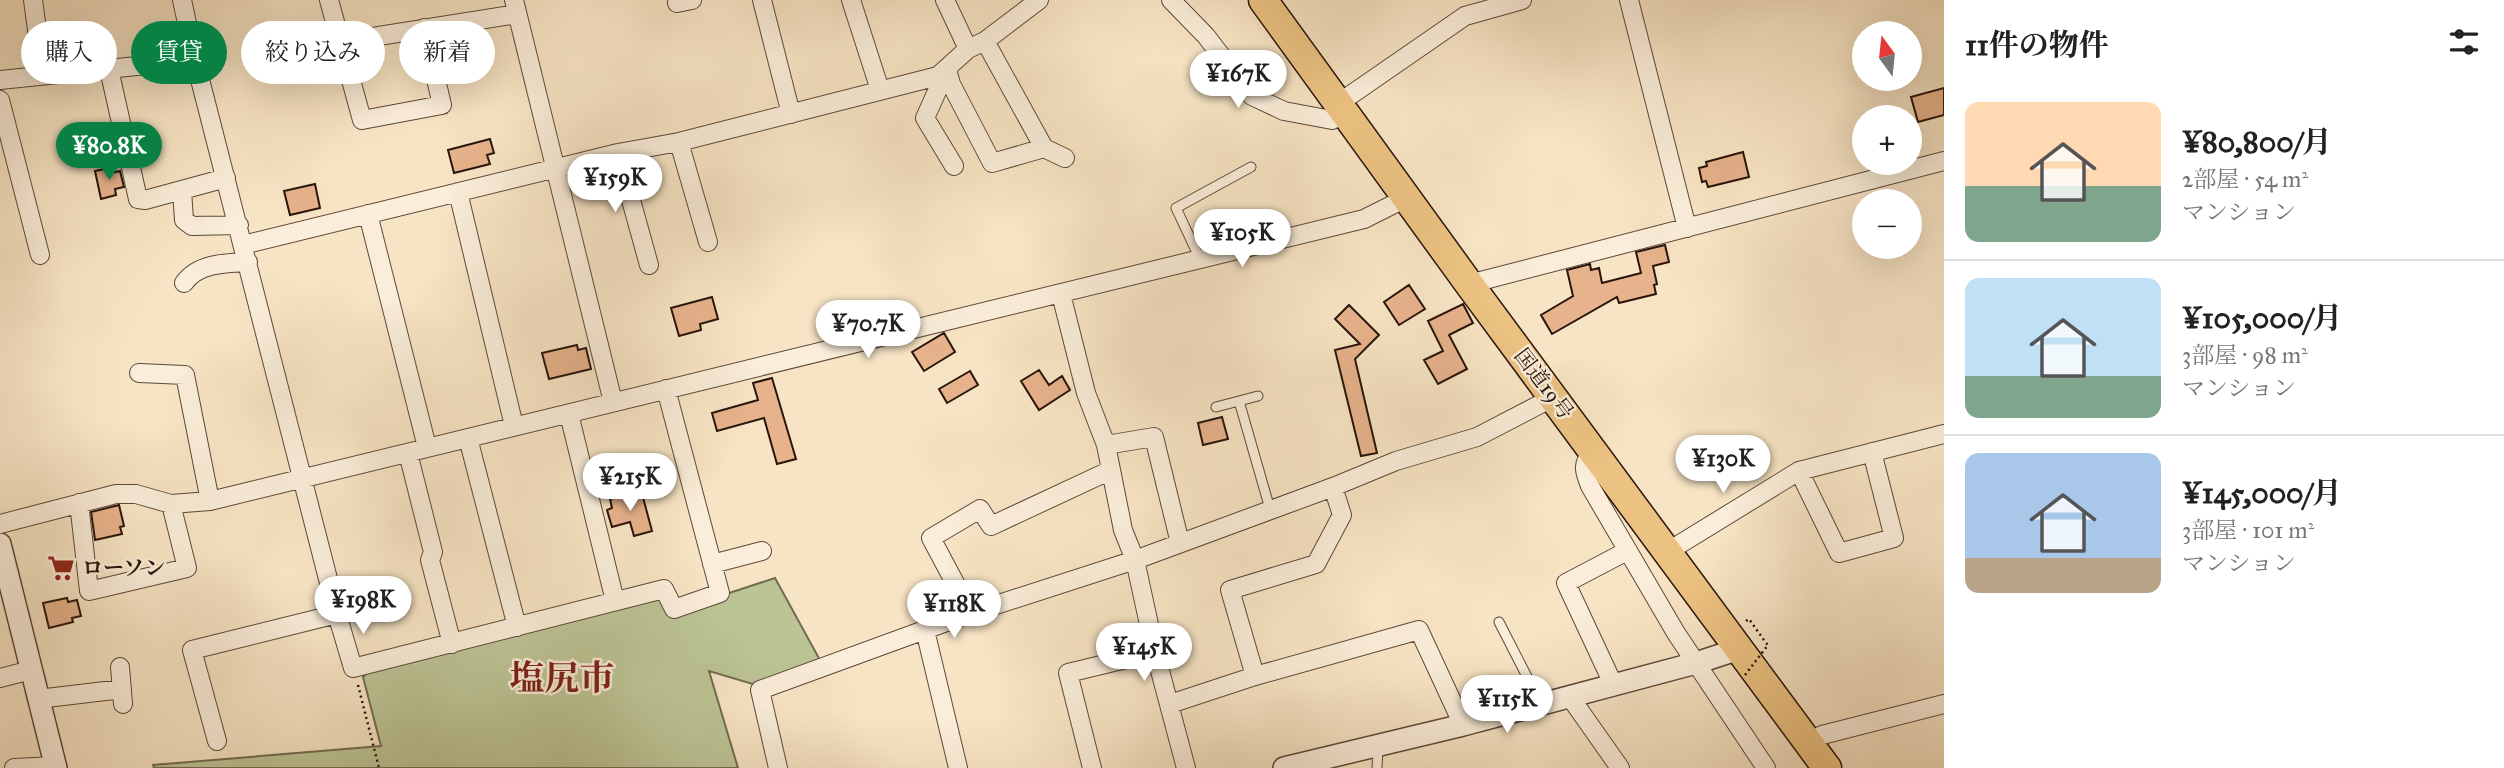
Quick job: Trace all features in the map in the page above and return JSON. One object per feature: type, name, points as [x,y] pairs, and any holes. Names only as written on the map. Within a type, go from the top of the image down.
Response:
[{"type":"highway","name":"国道19号","points":[[1263,0],[1594,451],[1742,662],[1827,768]]},
{"type":"street","points":[[33,0],[36,21]]},
{"type":"street","points":[[182,0],[187,21]]},
{"type":"street","points":[[329,0],[335,21]]},
{"type":"street","points":[[762,0],[791,114]]},
{"type":"street","points":[[851,0],[880,90]]},
{"type":"street","points":[[945,0],[968,49]]},
{"type":"street","points":[[184,283],[189,275],[216,264],[368,214],[618,153],[679,142],[938,76],[968,49],[985,41],[1039,0]]},
{"type":"street","points":[[1171,0],[1206,36],[1252,96],[1284,111],[1332,120],[1342,108],[1465,16],[1522,0]]},
{"type":"street","points":[[1629,0],[1686,228]]},
{"type":"street","points":[[457,21],[515,7],[613,402]]},
{"type":"street","points":[[985,41],[1044,148],[1065,158]]},
{"type":"street","points":[[947,69],[951,84],[992,163],[1044,148]]},
{"type":"street","points":[[947,69],[925,118],[954,166]]},
{"type":"street","points":[[0,80],[21,78]]},
{"type":"street","points":[[113,84],[138,199],[145,200],[226,178]]},
{"type":"street","points":[[201,84],[353,668],[664,589],[674,610],[720,593],[666,389]]},
{"type":"street","points":[[352,84],[362,120],[442,105],[437,84]]},
{"type":"street","points":[[0,100],[40,255]]},
{"type":"street","points":[[679,142],[708,242]]},
{"type":"street","points":[[618,153],[649,265]]},
{"type":"street","points":[[1469,284],[1944,161]]},
{"type":"street","points":[[182,190],[184,220],[192,226],[239,225]]},
{"type":"street","points":[[458,192],[514,426]]},
{"type":"street","points":[[0,524],[116,494],[136,494],[171,504],[210,501],[1364,219],[1406,198]]},
{"type":"street","points":[[368,214],[427,447]]},
{"type":"street","points":[[1061,294],[1086,393],[1106,445],[1123,530],[1135,560],[1155,652],[1186,768]]},
{"type":"street","points":[[139,373],[186,375],[210,501]]},
{"type":"street","points":[[778,768],[760,690],[971,613],[1135,560],[1333,488],[1396,461],[1478,437],[1554,397]]},
{"type":"street","points":[[569,414],[615,601]]},
{"type":"street","points":[[1667,552],[1800,471],[1944,434]]},
{"type":"street","points":[[1106,445],[1154,437],[1180,543]]},
{"type":"street","points":[[468,438],[517,626]]},
{"type":"street","points":[[1594,451],[1586,459],[1585,472],[1590,486],[1696,663],[1766,768]]},
{"type":"street","points":[[1800,471],[1839,553],[1895,538],[1872,452]]},
{"type":"street","points":[[408,453],[433,552],[430,560],[452,644]]},
{"type":"street","points":[[971,613],[932,538],[980,509],[991,526],[1111,470]]},
{"type":"street","points":[[1255,676],[1230,590],[1316,565],[1342,515],[1333,488]]},
{"type":"street","points":[[79,503],[89,591],[187,568],[171,504]]},
{"type":"street","points":[[0,544],[56,767],[14,768]]},
{"type":"street","points":[[712,564],[762,551]]},
{"type":"street","points":[[1614,686],[1566,583],[1627,551]]},
{"type":"street","points":[[217,741],[192,650],[337,614]]},
{"type":"street","points":[[925,630],[958,768]]},
{"type":"street","points":[[1170,704],[1255,676],[1419,630],[1463,725]]},
{"type":"street","points":[[1092,768],[1068,673],[1155,652]]},
{"type":"street","points":[[1284,768],[1463,725],[1696,663],[1742,662]]},
{"type":"street","points":[[38,699],[123,697],[120,667]]},
{"type":"street","points":[[0,678],[31,670]]},
{"type":"street","points":[[1570,697],[1620,768]]},
{"type":"street","points":[[1809,744],[1822,736],[1944,704]]},
{"type":"lane","points":[[1200,260],[1176,208],[1251,167]]},
{"type":"lane","points":[[1216,407],[1258,396]]},
{"type":"lane","points":[[1239,401],[1270,509]]},
{"type":"lane","points":[[1499,622],[1541,705]]},
{"type":"lane","points":[[1377,768],[1378,745]]},
{"type":"path","points":[[1742,662],[1768,645],[1751,623]]},
{"type":"path","points":[[353,668],[379,768]]},
{"type":"green space","points":[[775,578],[821,662],[756,685],[709,671],[738,768],[154,768],[153,765],[381,746],[363,677],[371,669],[657,594],[668,613]]},
{"type":"building","points":[[1944,88],[1944,115],[1922,121],[1922,105],[1913,105],[1911,97]]},
{"type":"building","points":[[490,139],[494,153],[487,155],[490,164],[454,173],[448,150]]},
{"type":"building","points":[[1743,152],[1749,177],[1708,187],[1706,181],[1702,182],[1699,168],[1707,166],[1706,162]]},
{"type":"building","points":[[109,168],[111,173],[120,171],[124,187],[115,189],[116,195],[101,199],[95,171]]},
{"type":"building","points":[[315,184],[320,208],[290,215],[284,191]]},
{"type":"building","points":[[1665,245],[1669,262],[1653,266],[1656,294],[1619,303],[1617,297],[1552,334],[1541,315],[1573,296],[1567,270],[1590,264],[1591,270],[1599,268],[1602,283],[1641,273],[1636,252]]},
{"type":"building","points":[[1409,285],[1425,309],[1399,325],[1384,302]]},
{"type":"building","points":[[712,297],[718,319],[700,324],[701,330],[679,336],[671,308]]},
{"type":"building","points":[[1463,304],[1473,323],[1449,335],[1467,369],[1438,384],[1424,360],[1443,351],[1428,321]]},
{"type":"building","points":[[1349,305],[1379,335],[1355,359],[1377,453],[1361,456],[1335,350],[1360,344],[1335,319]]},
{"type":"building","points":[[944,333],[955,352],[924,371],[912,352]]},
{"type":"building","points":[[577,345],[578,350],[586,348],[591,369],[549,379],[542,353]]},
{"type":"building","points":[[1039,370],[1049,385],[1062,376],[1070,390],[1039,410],[1021,381]]},
{"type":"building","points":[[970,371],[978,385],[947,403],[939,389]]},
{"type":"building","points":[[772,378],[796,459],[777,464],[764,418],[717,431],[712,413],[758,400],[753,383]]},
{"type":"building","points":[[1222,417],[1228,439],[1203,445],[1198,423]]},
{"type":"building","points":[[641,490],[652,531],[634,536],[630,522],[612,527],[607,510],[612,508],[610,499]]},
{"type":"building","points":[[119,505],[124,526],[120,527],[122,534],[95,540],[91,512]]},
{"type":"building","points":[[67,598],[68,602],[77,600],[81,616],[72,618],[73,622],[49,628],[43,603]]},
{"type":"place","name":"ローソン","points":[[61,568]]},
{"type":"district","name":"塩尻市","points":[[562,678]]}]
